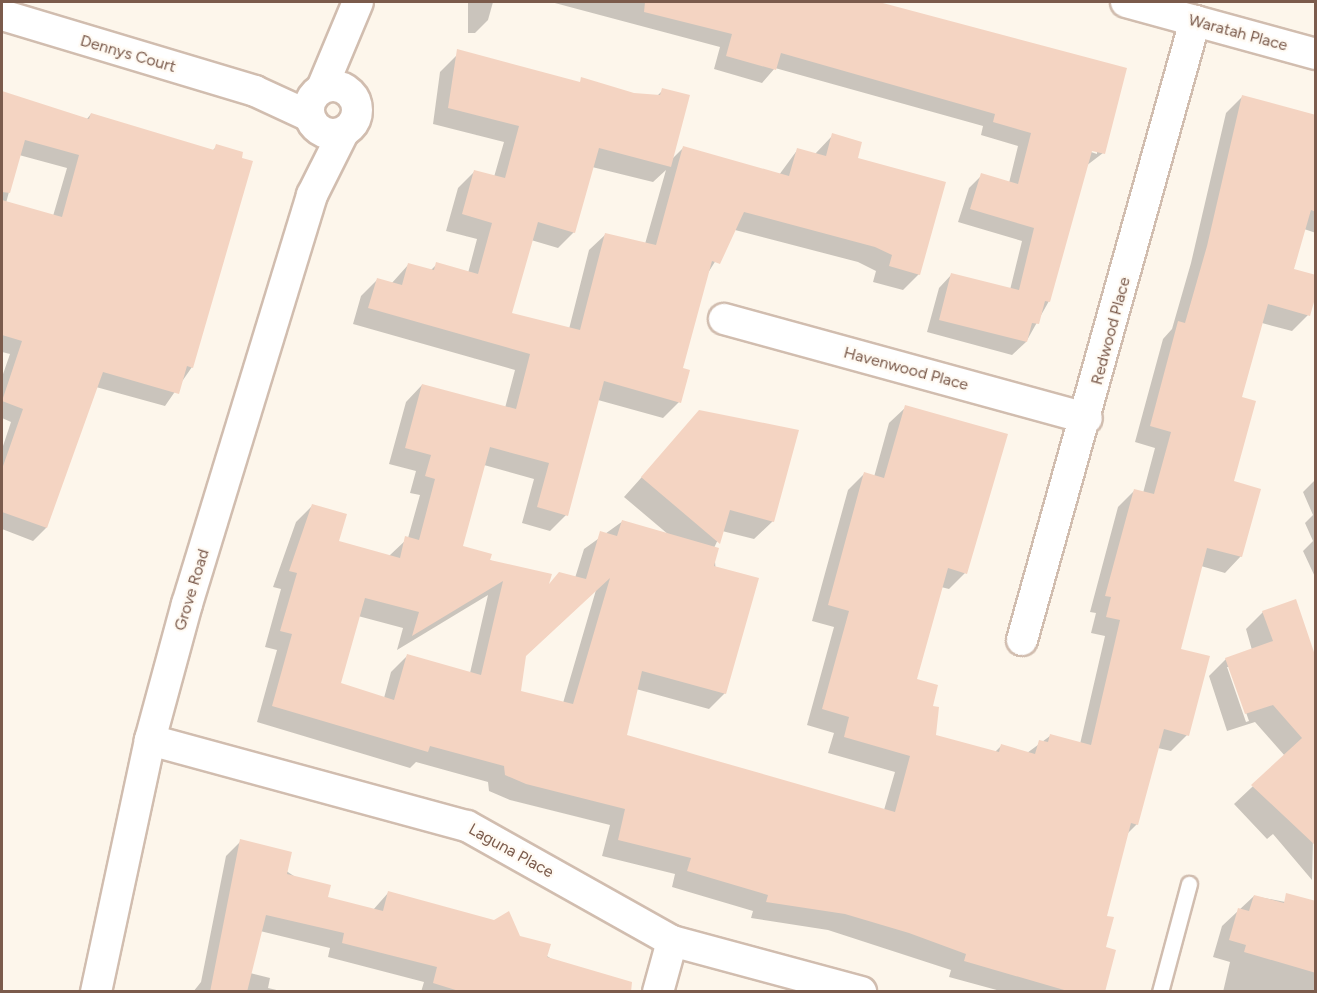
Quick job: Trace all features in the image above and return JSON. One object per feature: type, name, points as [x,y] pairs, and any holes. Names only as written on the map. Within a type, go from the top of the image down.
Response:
[{"type":"street","name":"Grove Road","points":[[96,992],[150,740],[312,195],[326,109],[358,2]]},
{"type":"street","name":"Waratah Place","points":[[1125,2],[1316,54]]},
{"type":"street","name":"Dennys Court","points":[[2,15],[255,91],[326,109]]},
{"type":"street","name":"Redwood Place","points":[[1022,640],[1087,418],[1195,21]]},
{"type":"street","name":"Havenwood Place","points":[[724,319],[1087,418]]},
{"type":"street","name":"Laguna Place","points":[[150,740],[467,826],[672,941],[861,992]]},
{"type":"street","points":[[658,992],[672,941]]},
{"type":"lane","points":[[1160,992],[1189,884]]},
{"type":"building","points":[[645,2],[879,2],[1127,68],[1105,154],[1092,151],[1050,302],[1045,301],[1039,324],[1032,323],[1027,342],[939,320],[951,273],[1019,290],[1034,228],[970,209],[981,173],[1018,184],[1031,133],[993,122],[995,114],[781,53],[776,70],[726,56],[732,34],[644,12]]},
{"type":"building","points":[[457,49],[580,82],[581,77],[634,93],[660,95],[662,88],[690,95],[671,167],[599,148],[575,233],[538,222],[512,313],[580,330],[605,233],[656,245],[683,146],[789,176],[797,148],[826,156],[832,133],[862,142],[858,158],[946,182],[920,275],[889,266],[892,255],[875,247],[744,212],[720,264],[712,261],[683,368],[690,370],[681,403],[604,381],[568,516],[537,507],[549,463],[490,447],[463,546],[492,554],[490,560],[552,574],[549,584],[559,572],[586,579],[600,531],[617,536],[622,520],[719,548],[714,566],[759,578],[726,694],[642,671],[627,735],[895,812],[910,756],[844,737],[849,717],[822,709],[849,611],[828,605],[864,472],[884,478],[905,405],[1008,434],[967,574],[948,568],[917,679],[938,685],[933,706],[939,707],[936,735],[999,752],[1001,744],[1035,754],[1039,740],[1048,742],[1050,734],[1091,745],[1120,620],[1106,617],[1111,597],[1105,596],[1134,489],[1154,494],[1171,432],[1150,426],[1178,321],[1185,323],[1207,246],[1242,95],[1316,115],[1316,212],[1311,210],[1294,269],[1316,275],[1316,295],[1310,316],[1268,304],[1242,397],[1256,401],[1234,481],[1261,489],[1242,557],[1207,548],[1181,649],[1210,656],[1189,736],[1164,729],[1138,825],[1131,823],[1107,916],[1114,917],[1106,947],[1116,950],[1105,992],[1071,992],[964,961],[966,954],[909,933],[845,914],[766,902],[768,895],[687,871],[691,858],[618,840],[625,809],[526,784],[505,775],[504,766],[430,746],[428,752],[272,706],[292,634],[280,631],[297,573],[289,571],[312,504],[347,514],[339,541],[400,558],[405,536],[419,540],[435,479],[425,476],[431,455],[405,448],[422,384],[516,409],[530,354],[368,308],[377,278],[402,285],[408,263],[434,270],[436,262],[478,274],[492,223],[462,214],[474,170],[505,178],[519,126],[448,108]],"holes":[[[610,578],[573,704],[521,691],[526,656]],[[503,581],[481,675],[407,654],[394,700],[341,683],[365,598],[419,612],[412,636]]]},
{"type":"building","points":[[2,91],[89,119],[91,113],[214,150],[216,144],[243,152],[242,158],[253,161],[193,368],[187,366],[179,394],[103,372],[47,528],[2,512],[2,469],[23,409],[2,401],[22,341],[2,335],[2,200],[62,217],[79,155],[25,140],[10,193],[2,192]]},
{"type":"building","points":[[699,410],[799,430],[774,522],[730,510],[720,544],[641,477]]},
{"type":"building","points":[[1296,599],[1316,658],[1316,846],[1251,785],[1302,738],[1273,705],[1245,714],[1225,658],[1273,641],[1262,611]]},
{"type":"building","points":[[240,839],[292,852],[287,874],[331,885],[328,897],[383,911],[388,891],[494,920],[509,911],[520,936],[551,944],[547,957],[632,982],[631,992],[462,992],[433,983],[437,967],[342,943],[344,933],[266,915],[247,992],[210,992]]},
{"type":"building","points":[[1286,893],[1316,901],[1316,973],[1244,952],[1246,945],[1229,940],[1238,908],[1249,911],[1254,895],[1284,903]]}]
